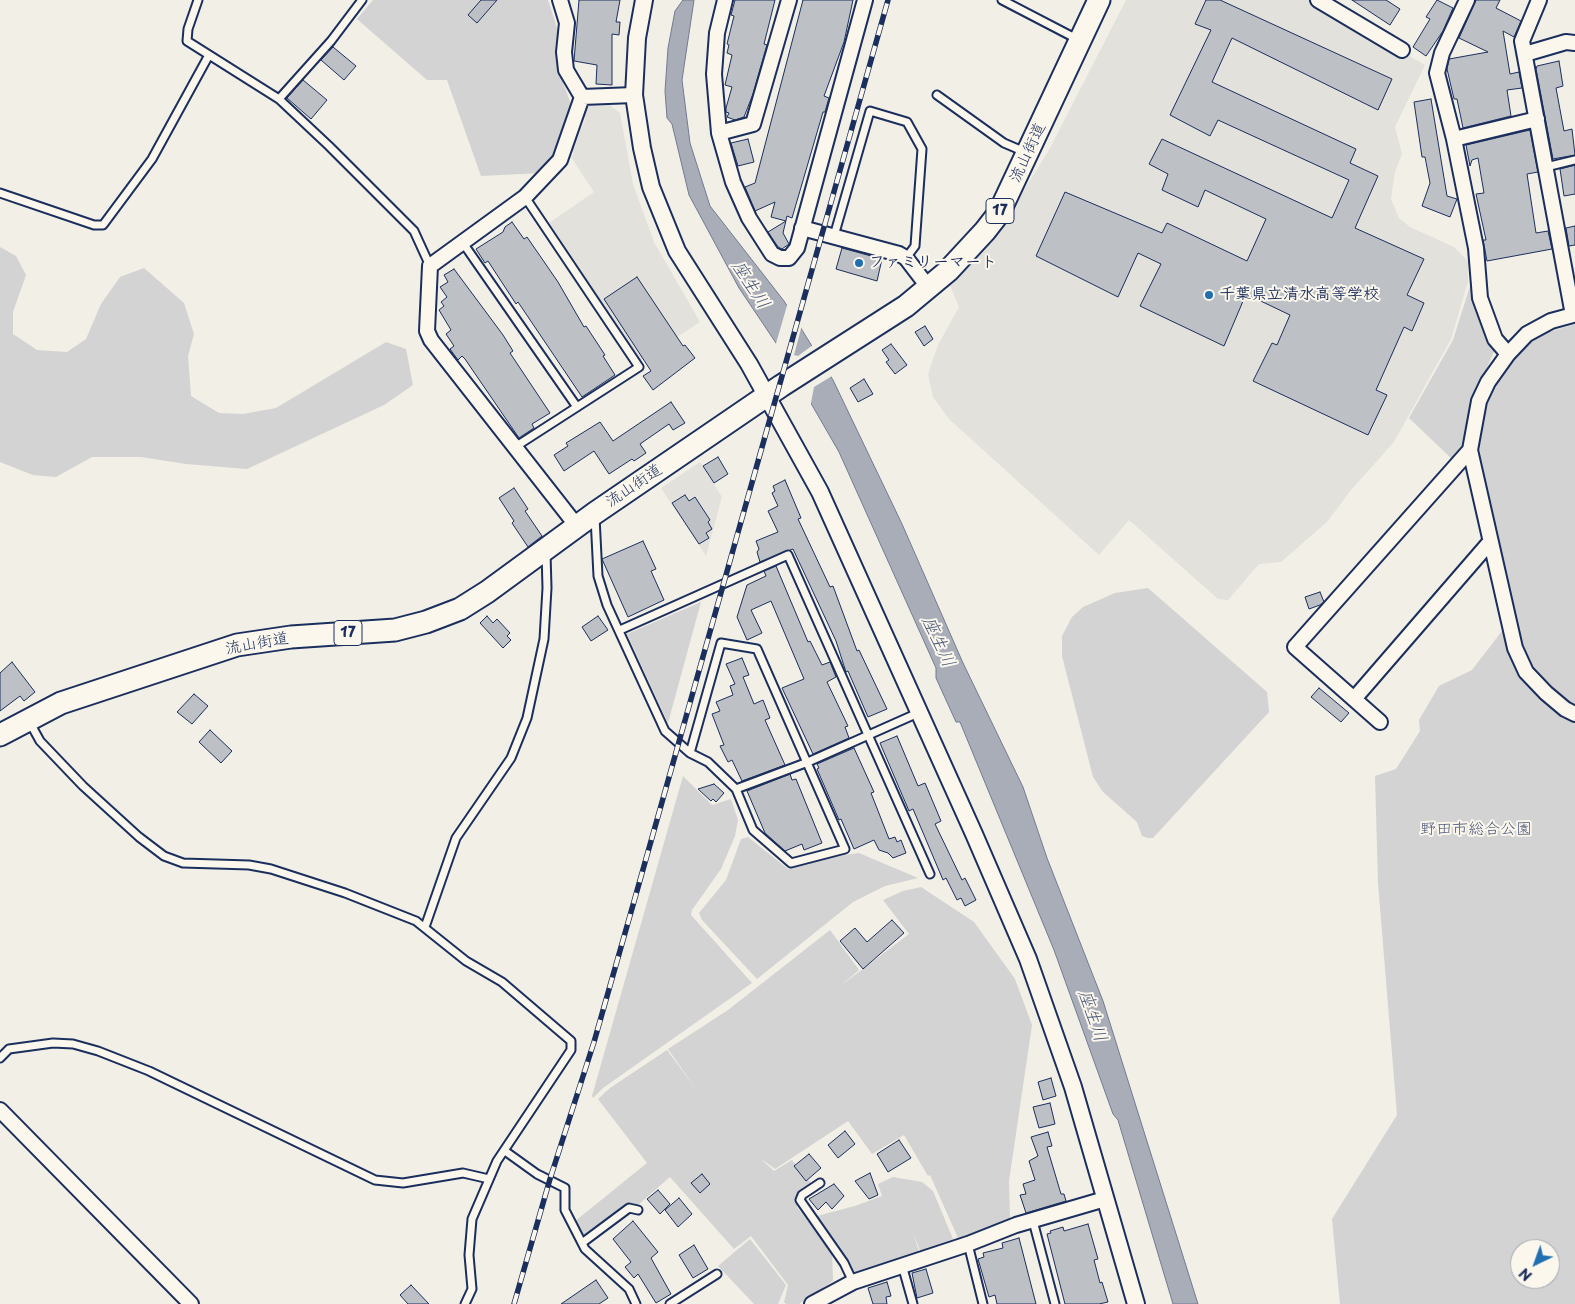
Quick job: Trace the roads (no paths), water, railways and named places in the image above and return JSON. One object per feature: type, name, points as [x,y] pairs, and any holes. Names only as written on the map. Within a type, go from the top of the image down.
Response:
[{"type":"main road","name":"流山街道","points":[[0,734],[28,719],[96,690],[237,645],[291,637],[395,630],[426,622],[460,609],[487,592],[576,525],[774,391],[906,306],[930,288],[985,231],[999,213],[1099,0]]},
{"type":"street","points":[[560,0],[567,23],[564,52],[566,70],[582,97],[560,160],[525,197],[430,266],[427,331],[431,340],[576,525]]},
{"type":"street","points":[[644,0],[637,38],[634,96],[642,148],[651,187],[677,252],[774,391],[1028,960],[1073,1087],[1136,1304]]},
{"type":"street","points":[[725,0],[717,33],[714,74],[719,133],[733,182],[749,218],[772,254],[780,258],[789,258],[797,248],[865,0]]},
{"type":"street","points":[[719,133],[753,124],[789,0]]},
{"type":"street","points":[[1318,0],[1402,50]]},
{"type":"street","points":[[1467,0],[1442,53],[1437,73],[1454,139],[1476,248],[1480,298],[1495,339],[1508,354]]},
{"type":"street","points":[[1539,0],[1522,41],[1573,315],[1551,321],[1527,334],[1508,354],[1488,382],[1479,401],[1470,450],[1515,648],[1526,672],[1546,693],[1565,709],[1575,714]]},
{"type":"street","points":[[1525,54],[1566,42],[1575,43]]},
{"type":"street","points":[[582,97],[634,96]]},
{"type":"street","points":[[1454,139],[1537,119]]},
{"type":"street","points":[[802,228],[899,254],[906,258],[930,288]]},
{"type":"street","points":[[1380,722],[1295,647],[1470,450]]},
{"type":"street","points":[[1354,699],[1490,542]]},
{"type":"street","points":[[0,1110],[191,1304]]},
{"type":"street","points":[[812,1304],[854,1282],[968,1244],[1016,1225],[1105,1198]]},
{"type":"lane","points":[[198,0],[188,29],[187,41],[279,99],[414,231],[430,266]]},
{"type":"lane","points":[[279,99],[331,41],[362,0]]},
{"type":"lane","points":[[1002,0],[1080,41]]},
{"type":"lane","points":[[0,193],[94,225],[103,225],[152,159],[209,55]]},
{"type":"lane","points":[[937,95],[1004,142],[1028,154]]},
{"type":"lane","points":[[834,236],[870,112],[907,122],[922,149],[915,246],[906,258]]},
{"type":"lane","points":[[1546,167],[1575,160]]},
{"type":"lane","points":[[514,447],[639,367],[525,197]]},
{"type":"lane","points":[[462,243],[577,407]]},
{"type":"lane","points":[[595,513],[598,576],[607,605],[665,731],[690,753],[708,762],[736,789],[753,830],[791,863],[844,849],[808,762],[757,649],[721,643],[690,753]]},
{"type":"lane","points":[[425,927],[456,838],[511,758],[528,718],[544,639],[547,588],[546,548]]},
{"type":"lane","points":[[620,630],[788,555],[870,734],[930,874]]},
{"type":"lane","points":[[736,789],[808,762],[918,712]]},
{"type":"lane","points":[[28,719],[40,742],[83,786],[138,837],[164,856],[183,863],[249,865],[271,869],[345,893],[416,921],[466,961],[502,982],[571,1041],[571,1050],[505,1151],[496,1161],[472,1219],[468,1255],[472,1290],[465,1304]]},
{"type":"lane","points":[[0,1058],[9,1049],[53,1043],[73,1044],[98,1051],[149,1071],[375,1180],[403,1183],[463,1173],[489,1179]]},
{"type":"lane","points":[[505,1151],[537,1174],[565,1188],[565,1210],[585,1249],[629,1289],[636,1304]]},
{"type":"lane","points":[[820,1183],[802,1195],[800,1200],[844,1263],[854,1282]]},
{"type":"lane","points":[[582,1243],[629,1208],[638,1210]]},
{"type":"lane","points":[[1033,1221],[1055,1304]]},
{"type":"lane","points":[[968,1244],[983,1304]]},
{"type":"lane","points":[[902,1266],[912,1304]]},
{"type":"lane","points":[[670,1304],[717,1274]]},
{"type":"water","name":"座生川","points":[[683,0],[694,0],[682,80],[690,143],[710,206],[784,301],[833,380],[902,524],[963,663],[1023,787],[1047,858],[1103,1001],[1198,1304],[1173,1304],[1118,1120],[1113,1114],[1054,950],[960,722],[956,722],[936,678],[936,668],[839,452],[778,346],[739,288],[689,195],[672,124],[667,118],[665,91],[668,48],[675,11]]},
{"type":"railway","points":[[514,1304],[550,1179],[594,1042],[888,0]]},
{"type":"place","name":"ファミリーマート","points":[[859,263]]},
{"type":"place","name":"千葉県立清水高等学校","points":[[1209,295]]},
{"type":"park label","name":"野田市総合公園","points":[[1476,830]]}]
